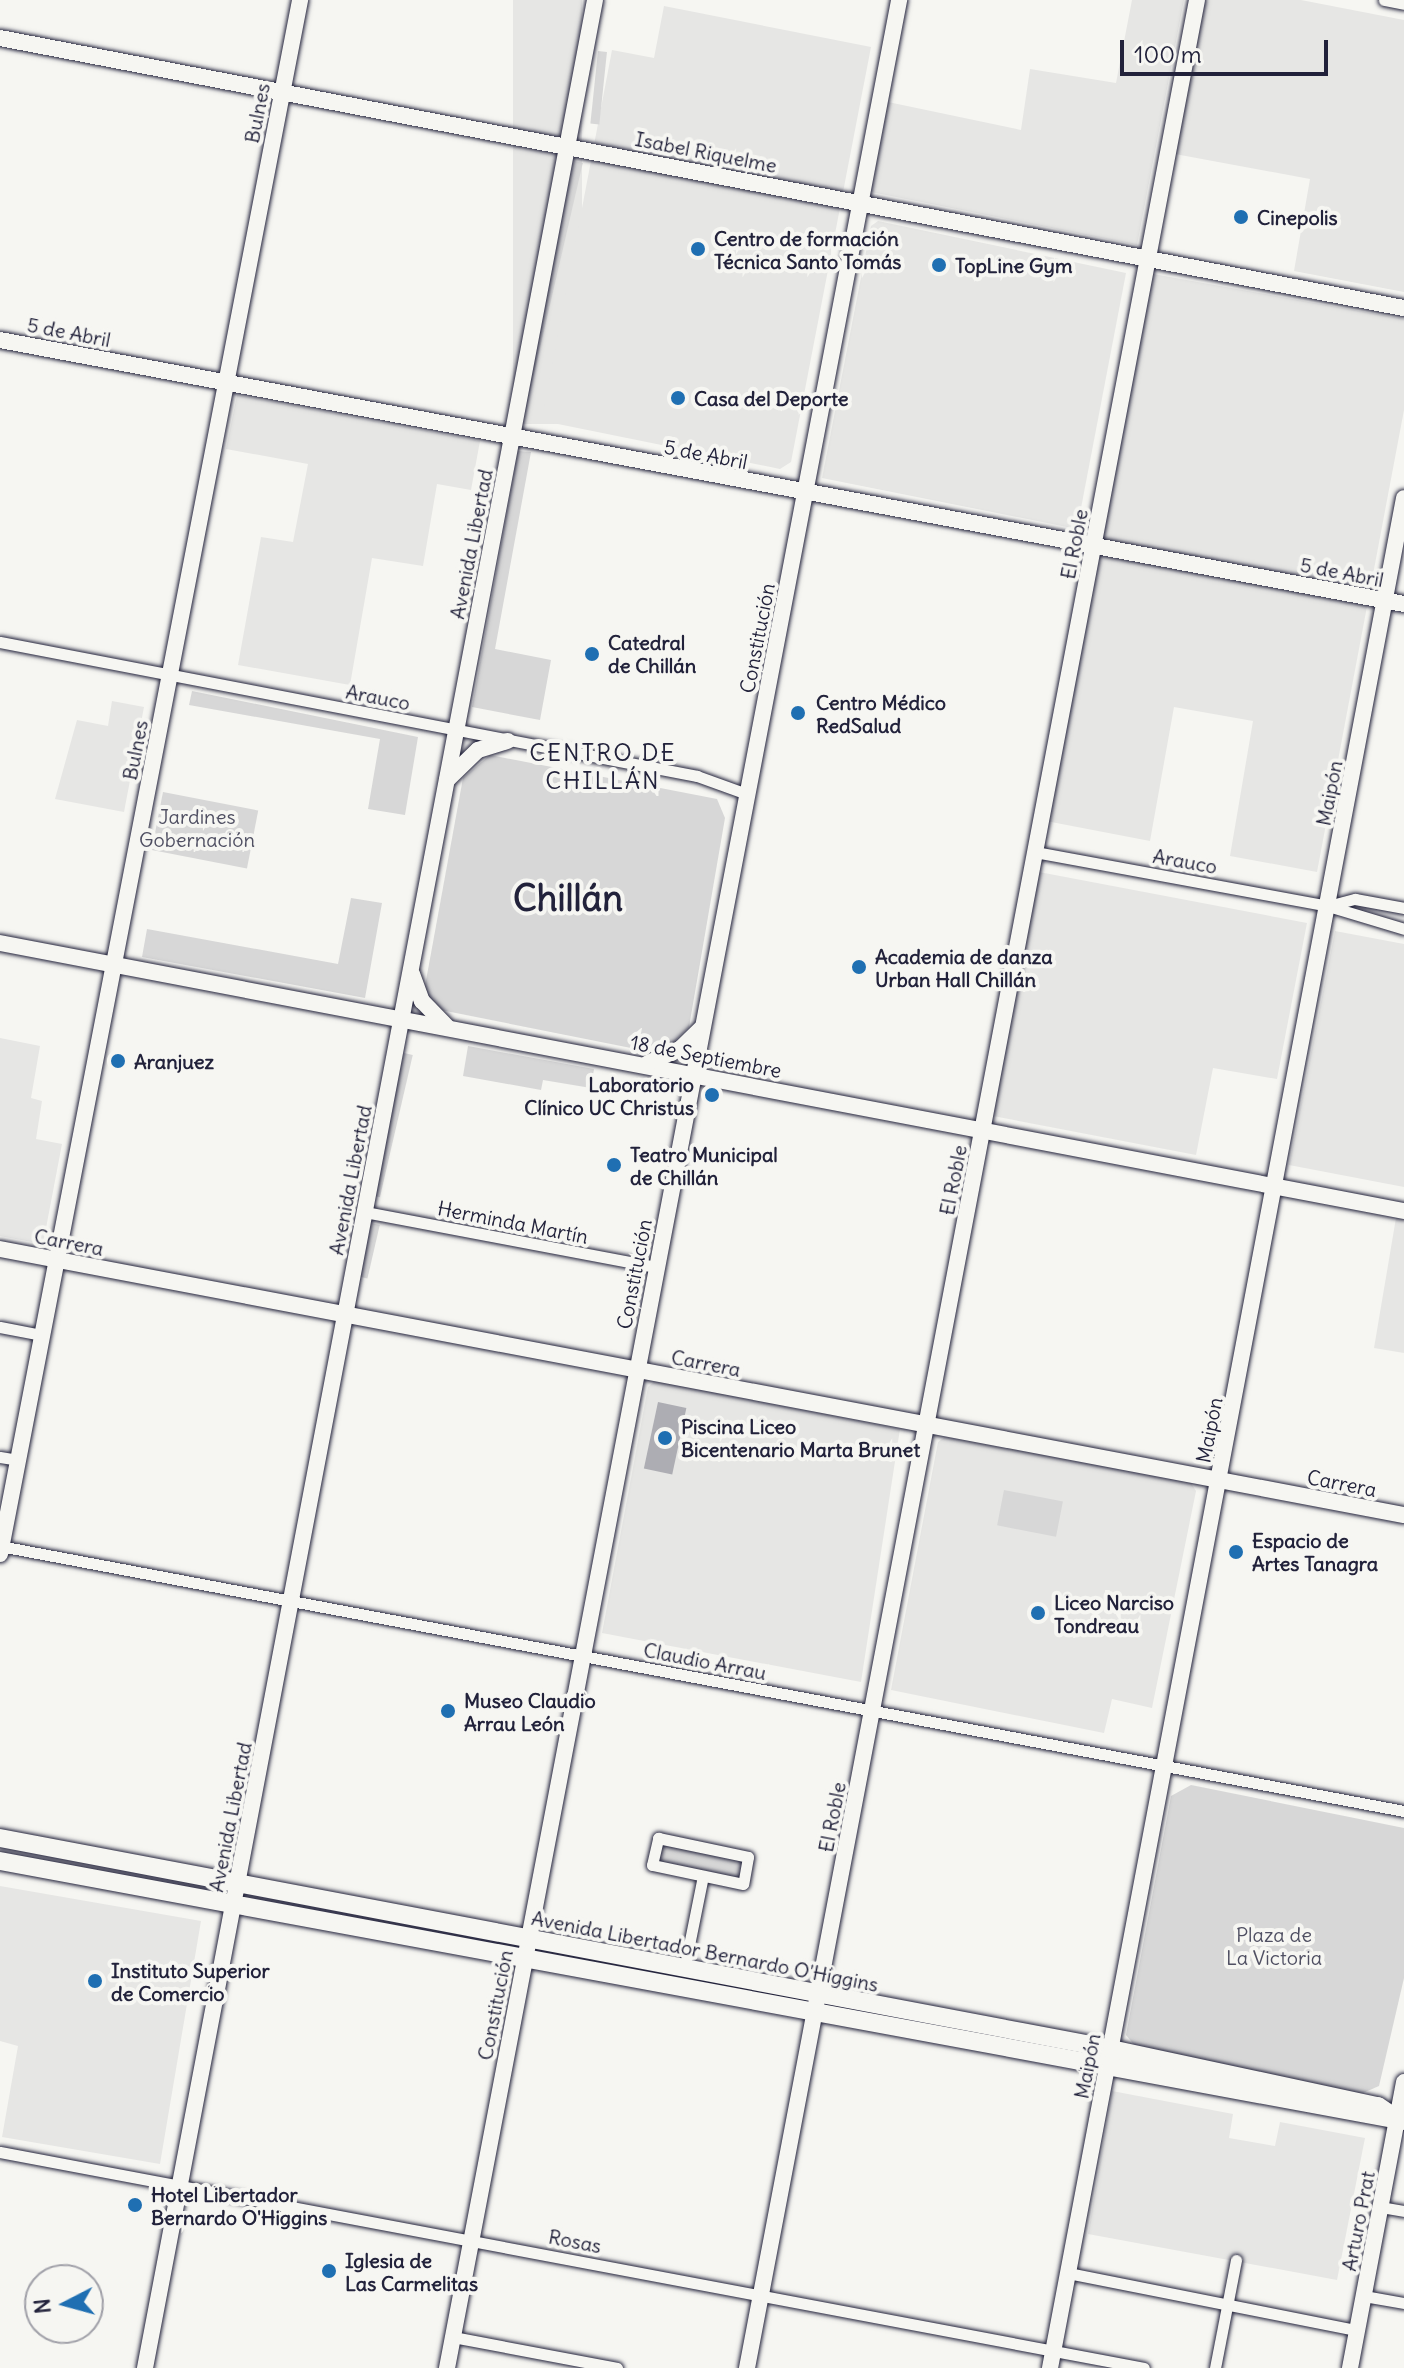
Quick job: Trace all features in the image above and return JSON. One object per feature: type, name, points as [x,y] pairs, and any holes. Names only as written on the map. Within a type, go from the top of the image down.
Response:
[{"type":"main road","name":"Avenida Libertador Bernardo O'Higgins","points":[[0,1838],[237,1883],[526,1949],[1378,2106],[1401,2120]]},
{"type":"main road","name":"Avenida Libertador Bernardo O'Higgins","points":[[0,1861],[234,1905],[684,1970],[816,2004]]},
{"type":"street","name":"Bulnes","points":[[0,1549],[300,0]]},
{"type":"street","name":"Avenida Libertad","points":[[145,2368],[595,0]]},
{"type":"street","name":"Constitución","points":[[447,2368],[899,0]]},
{"type":"street","name":"El Roble","points":[[747,2368],[1197,0]]},
{"type":"street","points":[[1384,0],[1404,4]]},
{"type":"street","name":"Isabel Riquelme","points":[[0,38],[1404,308]]},
{"type":"street","name":"5 de Abril","points":[[0,340],[512,436],[1093,551],[1404,604]]},
{"type":"street","name":"Maipón","points":[[1050,2368],[1404,498]]},
{"type":"street","name":"Arauco","points":[[0,642],[714,779],[747,794]]},
{"type":"street","points":[[446,781],[471,755],[508,741]]},
{"type":"street","name":"Arauco","points":[[1035,852],[1328,906],[1404,929]]},
{"type":"street","name":"Arauco","points":[[1328,906],[1355,899],[1404,908]]},
{"type":"street","name":"18 de Septiembre","points":[[0,943],[1404,1211]]},
{"type":"street","points":[[411,968],[422,1001],[448,1028]]},
{"type":"street","points":[[643,1064],[680,1049],[702,1028]]},
{"type":"street","name":"Herminda Martín","points":[[365,1212],[656,1267]]},
{"type":"street","name":"Carrera","points":[[0,1249],[1404,1515]]},
{"type":"street","points":[[0,1327],[42,1335]]},
{"type":"street","points":[[0,1457],[18,1460]]},
{"type":"street","name":"Claudio Arrau","points":[[0,1549],[1404,1811]]},
{"type":"street","points":[[658,1838],[748,1857],[743,1884],[703,1876],[652,1865],[658,1838]]},
{"type":"street","points":[[684,1970],[703,1876]]},
{"type":"street","name":"Arturo Prat","points":[[1350,2368],[1401,2120],[1404,2082]]},
{"type":"street","name":"Rosas","points":[[0,2152],[1144,2368]]},
{"type":"street","points":[[1381,2207],[1404,2211]]},
{"type":"street","points":[[1215,2368],[1236,2260]]},
{"type":"street","points":[[1068,2273],[1357,2330]]},
{"type":"street","points":[[1364,2296],[1404,2303]]},
{"type":"street","points":[[453,2337],[617,2368]]},
{"type":"shaded area","points":[[513,0],[582,0],[582,424],[513,424]]},
{"type":"shaded area","points":[[1132,0],[1184,0],[1137,245],[871,192],[888,102],[1021,130],[1030,69],[1116,83]]},
{"type":"shaded area","points":[[1199,0],[1301,0],[1404,20],[1404,292],[1294,271],[1310,179],[1175,154]]},
{"type":"shaded area","points":[[664,6],[871,47],[791,462],[780,469],[548,422],[543,414],[612,50],[654,58]]},
{"type":"shaded area","points":[[878,221],[1126,273],[1077,529],[822,478],[871,226]]},
{"type":"shaded area","points":[[1153,274],[1404,319],[1404,410],[1317,872],[1230,856],[1253,721],[1174,707],[1150,841],[1046,821]]},
{"type":"shaded area","points":[[237,395],[480,441],[471,490],[437,484],[423,566],[372,558],[350,685],[238,665],[261,537],[293,542],[308,464],[226,449]]},
{"type":"shaded area","points":[[112,701],[144,707],[124,812],[55,799],[77,720],[108,726]]},
{"type":"shaded area","points":[[1039,872],[1307,923],[1277,1079],[1213,1068],[1196,1155],[993,1116]]},
{"type":"shaded area","points":[[1335,931],[1404,944],[1404,1187],[1289,1165]]},
{"type":"shaded area","points":[[0,1038],[40,1046],[31,1098],[42,1101],[36,1139],[62,1144],[43,1244],[0,1236]]},
{"type":"shaded area","points":[[1396,1218],[1404,1219],[1404,1353],[1374,1348]]},
{"type":"shaded area","points":[[655,1381],[900,1429],[861,1682],[602,1633],[648,1387]]},
{"type":"shaded area","name":"Piscina Liceo Bicentenario Marta Brunet","points":[[658,1402],[686,1408],[672,1475],[644,1469]]},
{"type":"shaded area","name":"Liceo Narciso Tondreau","points":[[945,1437],[1191,1483],[1196,1491],[1152,1708],[1112,1699],[1104,1733],[891,1690],[938,1442]]},
{"type":"shaded area","name":"Instituto Superior de Comercio","points":[[0,1886],[201,1921],[160,2164],[2,2137],[18,2046],[0,2041]]},
{"type":"shaded area","points":[[1112,2091],[1233,2114],[1229,2138],[1275,2146],[1280,2122],[1365,2138],[1337,2280],[1088,2234]]},
{"type":"green space","points":[[598,51],[607,52],[599,125],[590,124]]},
{"type":"green space","points":[[574,161],[583,163],[524,417],[515,415]]},
{"type":"green space","points":[[518,451],[531,452],[495,649],[551,660],[540,720],[472,707]]},
{"type":"green space","points":[[192,691],[418,737],[405,815],[368,809],[380,739],[189,705]]},
{"type":"green space","points":[[490,755],[717,799],[725,818],[689,1027],[667,1049],[651,1052],[441,1010],[423,997],[463,778]]},
{"type":"green space","name":"Jardines Gobernación","points":[[163,792],[258,811],[247,868],[152,850]]},
{"type":"green space","points":[[351,898],[382,903],[365,998],[142,957],[147,929],[338,964]]},
{"type":"green space","points":[[468,1046],[594,1069],[591,1088],[543,1080],[541,1090],[463,1076]]},
{"type":"green space","points":[[404,1053],[413,1055],[380,1197],[371,1195]]},
{"type":"green space","points":[[371,1223],[380,1225],[367,1279],[359,1277]]},
{"type":"green space","points":[[1004,1490],[1063,1501],[1056,1537],[997,1525]]},
{"type":"green space","name":"Plaza de La Victoria","points":[[1191,1785],[1404,1828],[1404,1978],[1379,2086],[1356,2096],[1139,2051],[1126,2035],[1171,1796]]},
{"type":"green space","points":[[659,1841],[744,1859],[740,1881],[654,1863]]},
{"type":"place","name":"Cinepolis","points":[[1241,217]]},
{"type":"place","name":"Centro de formación Técnica Santo Tomás","points":[[698,249]]},
{"type":"place","name":"TopLine Gym","points":[[939,265]]},
{"type":"place","name":"Casa del Deporte","points":[[678,398]]},
{"type":"place","name":"Catedral de Chillán","points":[[592,654]]},
{"type":"place","name":"Centro Médico RedSalud","points":[[798,713]]},
{"type":"place","name":"Academia de danza Urban Hall Chillán","points":[[859,967]]},
{"type":"place","name":"Aranjuez","points":[[118,1061]]},
{"type":"place","name":"Laboratorio Clínico UC Christus","points":[[712,1095]]},
{"type":"place","name":"Teatro Municipal de Chillán","points":[[614,1165]]},
{"type":"place","name":"Piscina Liceo Bicentenario Marta Brunet","points":[[665,1438]]},
{"type":"place","name":"Espacio de Artes Tanagra","points":[[1236,1552]]},
{"type":"place","name":"Liceo Narciso Tondreau","points":[[1038,1613]]},
{"type":"place","name":"Museo Claudio Arrau León","points":[[448,1711]]},
{"type":"place","name":"Instituto Superior de Comercio","points":[[95,1981]]},
{"type":"place","name":"Hotel Libertador Bernardo O'Higgins","points":[[135,2205]]},
{"type":"place","name":"Iglesia de Las Carmelitas","points":[[329,2271]]},
{"type":"district","name":"CENTRO DE CHILLÁN","points":[[603,767]]},
{"type":"district","name":"Chillán","points":[[568,899]]}]
